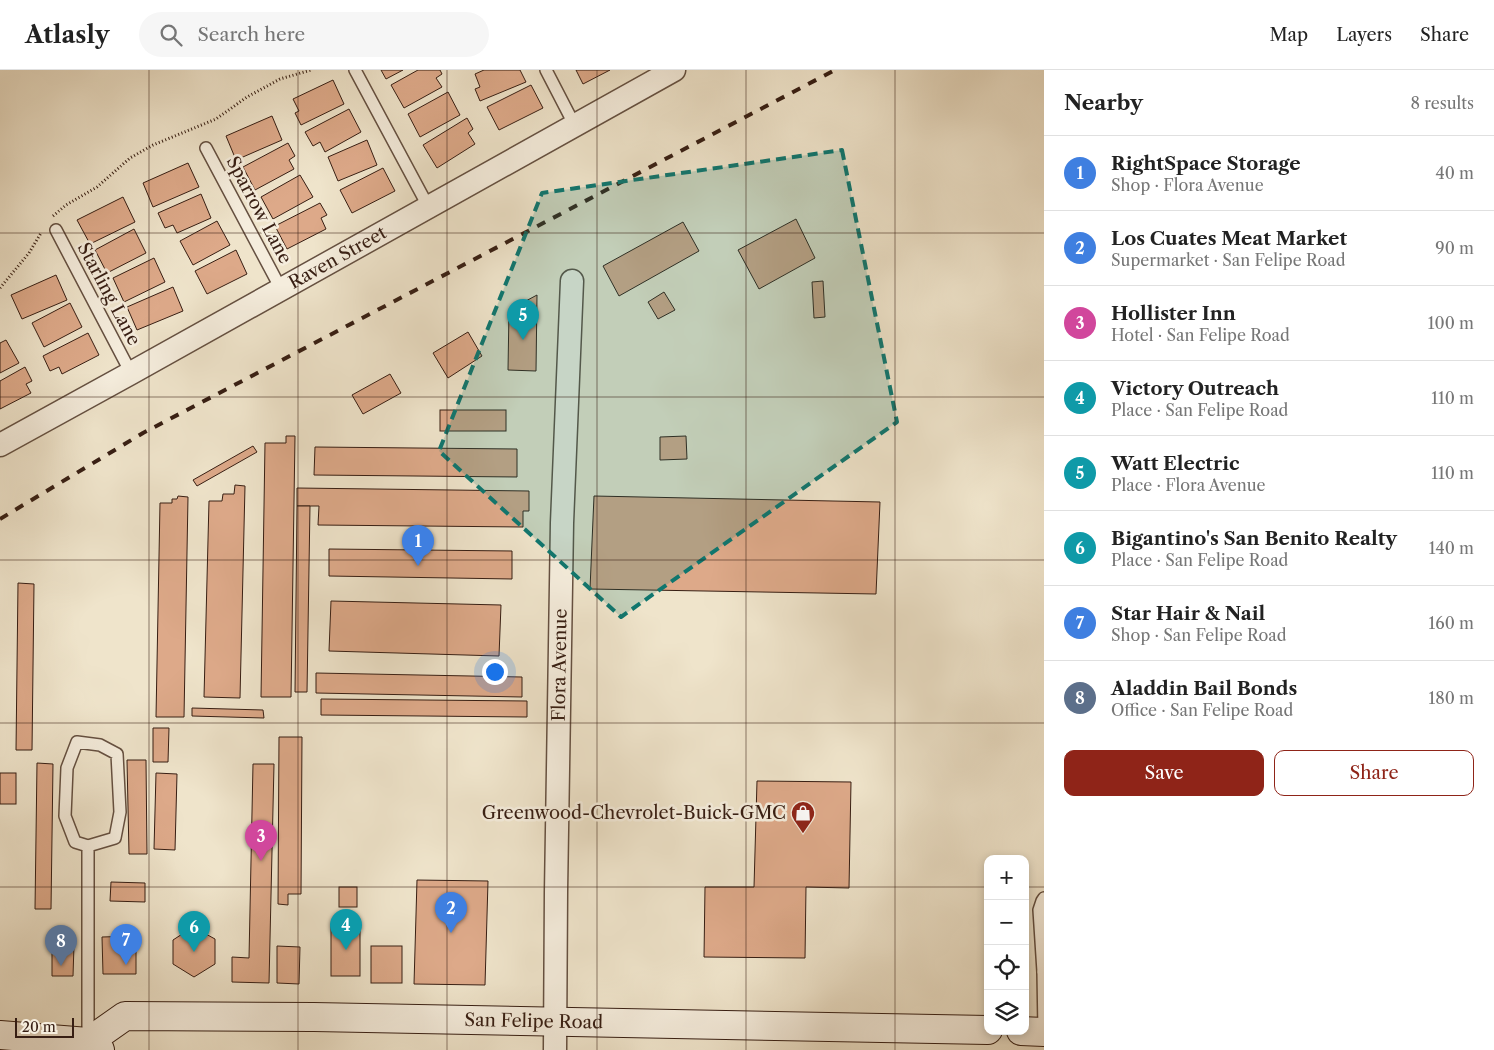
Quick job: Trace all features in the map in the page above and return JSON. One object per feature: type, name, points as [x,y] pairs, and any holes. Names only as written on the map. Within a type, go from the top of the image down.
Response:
[{"type":"main road","name":"San Felipe Road","points":[[92,1047],[125,1016],[984,1030]]},
{"type":"main road","points":[[1029,1031],[1044,1032]]},
{"type":"main road","points":[[0,1035],[92,1047]]},
{"type":"street","name":"Raven Street","points":[[0,445],[131,374],[674,70]]},
{"type":"street","name":"Flora Avenue","points":[[555,1050],[562,523],[572,280]]},
{"type":"lane","points":[[355,70],[428,208]]},
{"type":"lane","points":[[546,70],[575,126]]},
{"type":"lane","name":"Sparrow Lane","points":[[206,148],[281,289]]},
{"type":"lane","name":"Starling Lane","points":[[56,230],[131,374]]},
{"type":"lane","points":[[76,742],[100,745],[117,754],[120,812],[114,838],[88,846],[75,842],[65,816],[67,768],[76,742]]},
{"type":"lane","points":[[88,846],[92,1047]]},
{"type":"lane","points":[[1044,898],[1039,910],[1044,1032]]},
{"type":"path","points":[[48,221],[57,212],[97,187],[130,158],[153,144],[216,119],[271,83],[311,70]]},
{"type":"path","points":[[0,288],[29,253],[44,228]]},
{"type":"highlighted area","points":[[842,150],[897,422],[621,617],[439,451],[542,193]]},
{"type":"building","points":[[381,70],[403,70],[386,79]]},
{"type":"building","points":[[418,70],[440,70],[442,74],[436,78],[442,87],[404,108],[391,85]]},
{"type":"building","points":[[484,70],[520,70],[526,82],[480,101],[475,89],[480,87],[475,74]]},
{"type":"building","points":[[576,70],[610,70],[583,84]]},
{"type":"building","points":[[333,80],[344,104],[301,125],[295,113],[299,111],[293,99]]},
{"type":"building","points":[[531,85],[543,108],[499,130],[487,107]]},
{"type":"building","points":[[448,92],[460,115],[420,137],[408,114]]},
{"type":"building","points":[[349,109],[361,132],[325,152],[320,142],[313,146],[305,132]]},
{"type":"building","points":[[272,116],[282,140],[236,160],[226,136]]},
{"type":"building","points":[[467,118],[473,129],[468,133],[475,144],[437,168],[423,145]]},
{"type":"building","points":[[367,140],[377,165],[338,181],[328,157]]},
{"type":"building","points":[[288,143],[295,156],[289,160],[294,169],[255,190],[243,167]]},
{"type":"building","points":[[188,163],[199,187],[153,207],[143,183]]},
{"type":"building","points":[[383,168],[395,191],[352,213],[340,190]]},
{"type":"building","points":[[300,175],[313,197],[273,219],[261,197]]},
{"type":"building","points":[[201,194],[211,218],[177,233],[173,225],[165,228],[158,213]]},
{"type":"building","points":[[123,197],[135,222],[90,244],[77,220]]},
{"type":"building","points":[[320,203],[327,215],[321,218],[326,229],[287,249],[275,226]]},
{"type":"building","points":[[796,219],[815,258],[759,289],[738,250]]},
{"type":"building","points":[[217,221],[230,245],[193,265],[180,241]]},
{"type":"building","points":[[683,222],[699,251],[619,296],[603,266]]},
{"type":"building","points":[[134,229],[146,253],[107,273],[95,250]]},
{"type":"building","points":[[236,250],[247,274],[207,294],[195,271]]},
{"type":"building","points":[[154,258],[165,282],[124,302],[113,278]]},
{"type":"building","points":[[56,275],[67,300],[22,319],[11,295]]},
{"type":"building","points":[[823,281],[825,317],[814,318],[812,282]]},
{"type":"building","points":[[173,287],[183,311],[137,330],[127,307]]},
{"type":"building","points":[[664,292],[675,310],[658,319],[648,302]]},
{"type":"building","points":[[537,295],[536,371],[508,370],[509,310]]},
{"type":"building","points":[[70,303],[82,327],[44,347],[32,323]]},
{"type":"building","points":[[468,332],[482,356],[448,378],[433,353]]},
{"type":"building","points":[[88,333],[99,355],[62,374],[59,367],[50,371],[43,356]]},
{"type":"building","points":[[6,340],[19,363],[0,373],[0,343]]},
{"type":"building","points":[[25,367],[32,381],[26,384],[31,393],[0,409],[0,381]]},
{"type":"building","points":[[390,374],[401,393],[363,414],[352,395]]},
{"type":"building","points":[[440,410],[506,410],[506,431],[440,431]]},
{"type":"building","points":[[286,436],[295,436],[291,697],[261,697],[265,443],[286,443]]},
{"type":"building","points":[[686,436],[687,459],[660,460],[660,437]]},
{"type":"building","points":[[253,446],[257,452],[197,486],[193,480]]},
{"type":"building","points":[[315,447],[517,449],[517,477],[314,475]]},
{"type":"building","points":[[235,485],[245,486],[240,698],[204,697],[209,501],[222,501],[223,494],[234,494]]},
{"type":"building","points":[[297,488],[529,491],[529,511],[523,511],[523,527],[318,525],[319,506],[297,506]]},
{"type":"building","points":[[178,496],[188,497],[184,717],[156,717],[160,503],[172,503],[172,499],[177,499]]},
{"type":"building","points":[[594,496],[880,502],[876,594],[590,589]]},
{"type":"building","points":[[297,506],[310,506],[307,692],[295,692]]},
{"type":"building","points":[[329,549],[512,551],[512,579],[329,576]]},
{"type":"building","points":[[18,583],[34,584],[32,750],[16,750]]},
{"type":"building","points":[[331,601],[501,605],[499,656],[329,651]]},
{"type":"building","points":[[316,673],[522,677],[522,697],[316,693]]},
{"type":"building","points":[[321,699],[527,701],[527,717],[321,715]]},
{"type":"building","points":[[192,708],[263,710],[264,718],[192,716]]},
{"type":"building","points":[[153,728],[169,728],[168,762],[153,762]]},
{"type":"building","points":[[279,737],[302,737],[301,894],[288,894],[288,905],[278,904]]},
{"type":"building","points":[[127,760],[146,760],[147,854],[129,854]]},
{"type":"building","points":[[37,763],[53,764],[51,909],[35,909]]},
{"type":"building","points":[[253,764],[274,764],[269,983],[232,982],[232,957],[249,958]]},
{"type":"building","points":[[0,773],[16,773],[16,804],[0,804]]},
{"type":"building","points":[[156,773],[177,774],[175,850],[154,849]]},
{"type":"building","name":"Greenwood-Chevrolet-Buick-GMC","points":[[757,781],[851,782],[849,888],[806,887],[805,958],[704,957],[705,887],[754,887]]},
{"type":"building","points":[[417,880],[488,881],[485,985],[414,984]]},
{"type":"building","points":[[111,882],[145,883],[145,902],[110,901]]},
{"type":"building","points":[[339,887],[357,887],[357,907],[339,907]]},
{"type":"building","points":[[331,924],[360,924],[360,976],[331,976]]},
{"type":"building","points":[[193,927],[215,939],[215,964],[194,977],[173,964],[173,940]]},
{"type":"building","points":[[136,936],[136,974],[103,974],[102,937]]},
{"type":"building","points":[[52,945],[74,945],[73,976],[52,976]]},
{"type":"building","points":[[277,946],[300,947],[299,984],[277,983]]},
{"type":"building","points":[[371,946],[402,946],[402,983],[371,983]]},
{"type":"railway","points":[[0,519],[143,433],[835,70]]},
{"type":"place","name":"Watt Electric","points":[[523,340]]},
{"type":"place","name":"RightSpace Storage","points":[[418,566]]},
{"type":"place","name":"Greenwood-Chevrolet-Buick-GMC","points":[[803,834]]},
{"type":"place","name":"Hollister Inn","points":[[261,861]]},
{"type":"place","name":"Los Cuates Meat Market","points":[[451,933]]},
{"type":"place","name":"Victory Outreach","points":[[346,950]]},
{"type":"place","name":"Bigantino's San Benito Realty","points":[[194,952]]},
{"type":"place","name":"Star Hair & Nail","points":[[126,965]]},
{"type":"place","name":"Aladdin Bail Bonds","points":[[61,966]]}]
